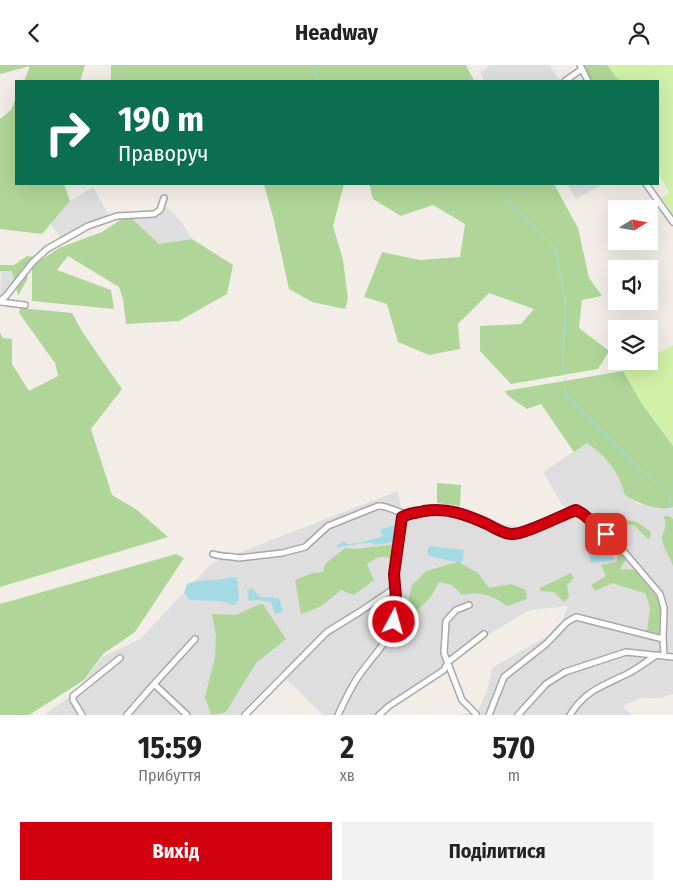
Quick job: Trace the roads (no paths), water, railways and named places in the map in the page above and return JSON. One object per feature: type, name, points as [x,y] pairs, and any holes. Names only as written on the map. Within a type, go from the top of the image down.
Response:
[{"type":"street","points":[[566,80],[581,67],[588,80]]},
{"type":"street","points":[[647,185],[673,222]]},
{"type":"street","points":[[0,301],[32,263],[47,249],[88,226],[118,216],[154,214],[160,210],[164,198]]},
{"type":"street","points":[[0,301],[25,305]]},
{"type":"street","points":[[213,554],[238,559],[294,551],[305,547],[328,526],[378,505],[408,514],[436,510],[464,513],[500,531],[513,534],[529,530],[576,510],[583,514],[626,554],[660,594],[664,608],[664,655]]},
{"type":"street","points":[[245,715],[327,632],[392,590],[402,517],[408,514]]},
{"type":"street","points":[[338,715],[346,697],[388,638],[397,609],[394,584]]},
{"type":"street","points":[[469,605],[456,610],[446,621],[444,653],[462,700],[476,714]]},
{"type":"street","points":[[489,715],[504,677],[546,644],[567,622],[576,617],[663,639]]},
{"type":"street","points":[[379,715],[389,706],[444,670],[448,662],[484,634]]},
{"type":"street","points":[[127,715],[195,639]]},
{"type":"street","points":[[518,715],[546,684],[565,672],[618,653],[634,652],[673,657]]},
{"type":"street","points":[[570,715],[586,695],[598,687],[629,673],[658,655]]},
{"type":"street","points":[[82,715],[73,700],[73,696],[120,658]]},
{"type":"street","points":[[154,684],[179,713],[187,715]]},
{"type":"water","points":[[396,525],[395,542],[374,545],[373,543],[361,544],[339,548],[336,546],[344,541],[347,544],[352,544],[383,536],[380,530]]},
{"type":"water","points":[[604,544],[611,545],[614,560],[591,563],[588,550]]},
{"type":"water","points":[[430,546],[464,550],[463,560],[460,563],[429,556],[427,551]]},
{"type":"water","points":[[230,577],[237,578],[239,599],[235,605],[221,601],[190,600],[184,593],[187,584],[192,582],[219,580]]},
{"type":"water","points":[[252,588],[260,597],[279,598],[283,612],[275,614],[271,602],[249,601],[247,591]]},
{"type":"waterway","points":[[312,65],[319,80]]},
{"type":"waterway","points":[[490,185],[555,248],[566,305],[563,345],[564,372]]},
{"type":"waterway","points":[[565,378],[566,396],[633,463],[669,493],[671,505]]}]
